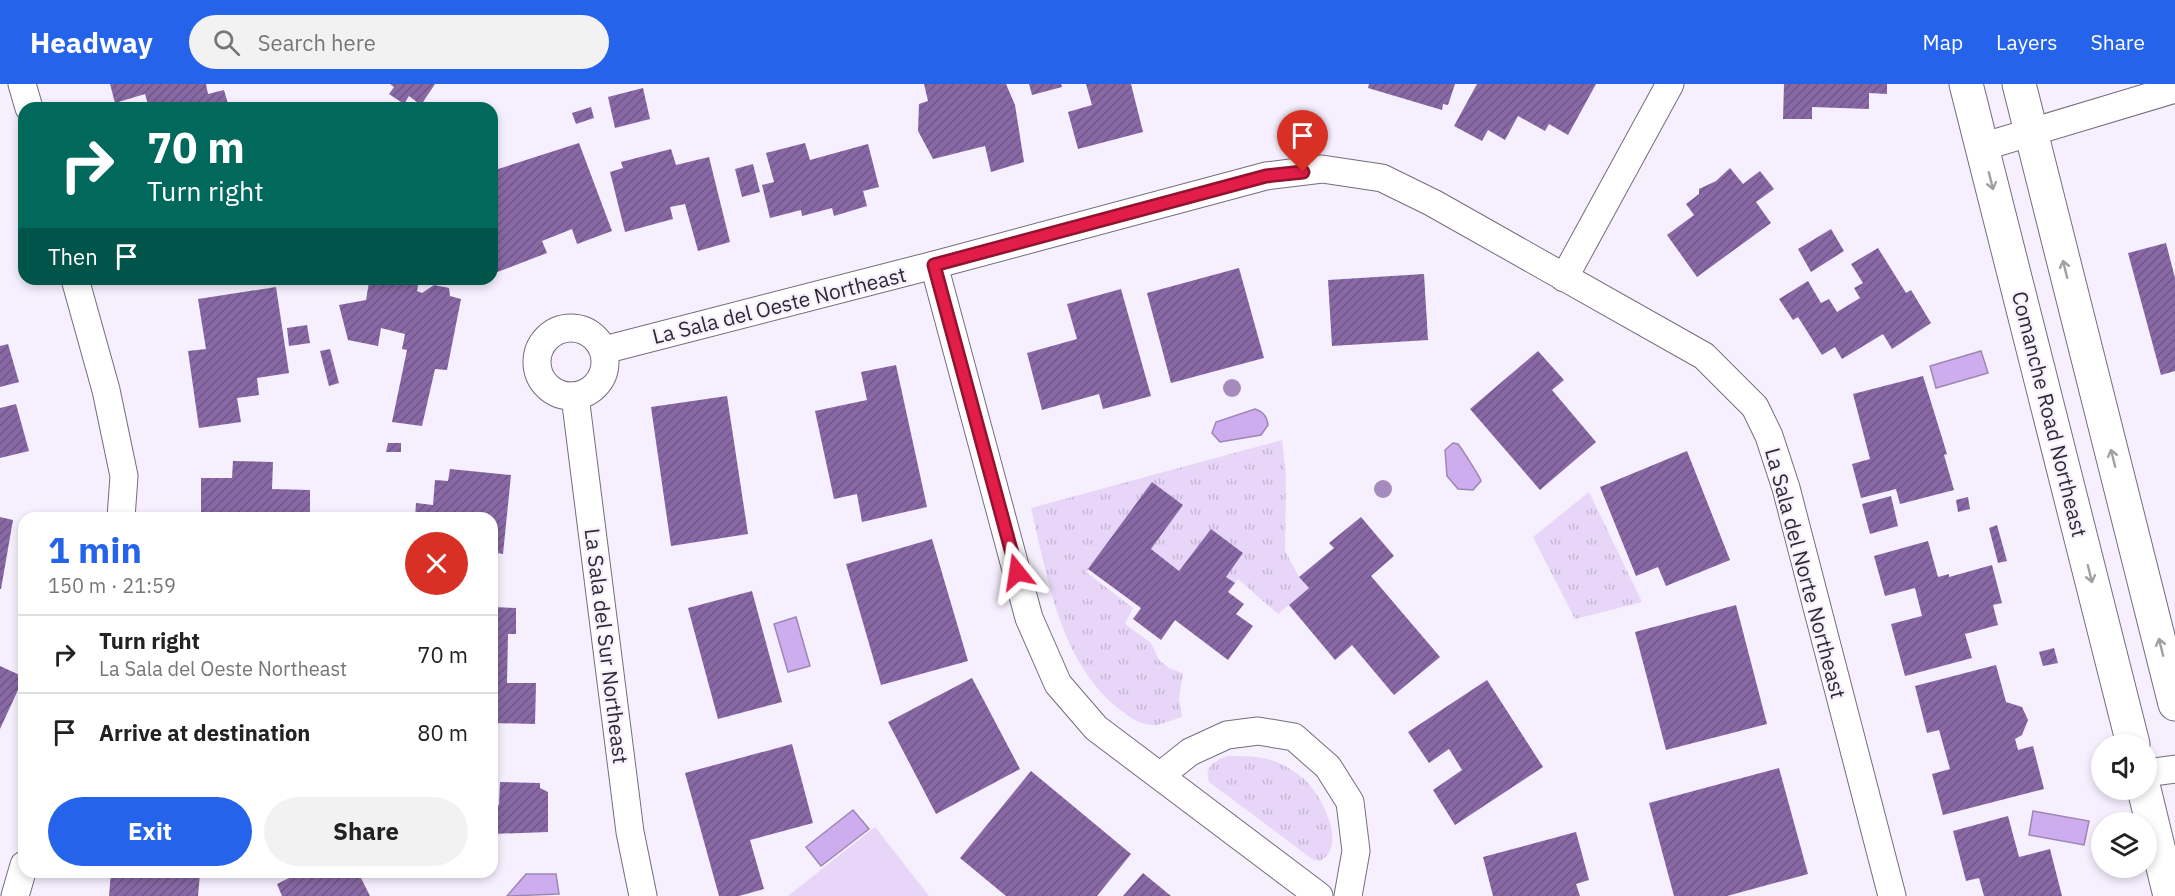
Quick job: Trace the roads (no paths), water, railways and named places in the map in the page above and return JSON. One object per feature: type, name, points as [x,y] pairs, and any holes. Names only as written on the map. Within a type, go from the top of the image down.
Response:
[{"type":"street","points":[[22,84],[27,102]]},
{"type":"street","points":[[1564,278],[1670,84]]},
{"type":"street","name":"Comanche Road Northeast","points":[[1966,84],[2130,734]]},
{"type":"street","points":[[2019,84],[2175,704]]},
{"type":"street","points":[[1982,147],[2175,88]]},
{"type":"street","name":"La Sala del Oeste Northeast","points":[[604,350],[1266,176],[1322,170],[1382,178],[1433,203],[1564,278]]},
{"type":"street","points":[[934,265],[1029,618],[1058,684],[1096,728],[1319,896]]},
{"type":"street","name":"La Sala del Norte Northeast","points":[[1564,278],[1704,356],[1755,407],[1769,436],[1786,488],[1892,896]]},
{"type":"street","points":[[77,285],[106,390],[124,476],[121,512]]},
{"type":"street","points":[[572,327],[592,334],[604,350],[606,361],[599,383],[590,391],[575,396],[556,393],[540,377],[538,353],[543,342],[551,334],[572,327]]},
{"type":"street","name":"La Sala del Sur Northeast","points":[[575,396],[630,832],[643,896]]},
{"type":"street","points":[[1161,775],[1190,752],[1227,735],[1258,731],[1294,737],[1328,768],[1350,802],[1356,851],[1348,896]]},
{"type":"street","points":[[2157,771],[2175,769]]},
{"type":"street","points":[[2147,800],[2170,896]]},
{"type":"street","points":[[15,896],[20,878]]}]
